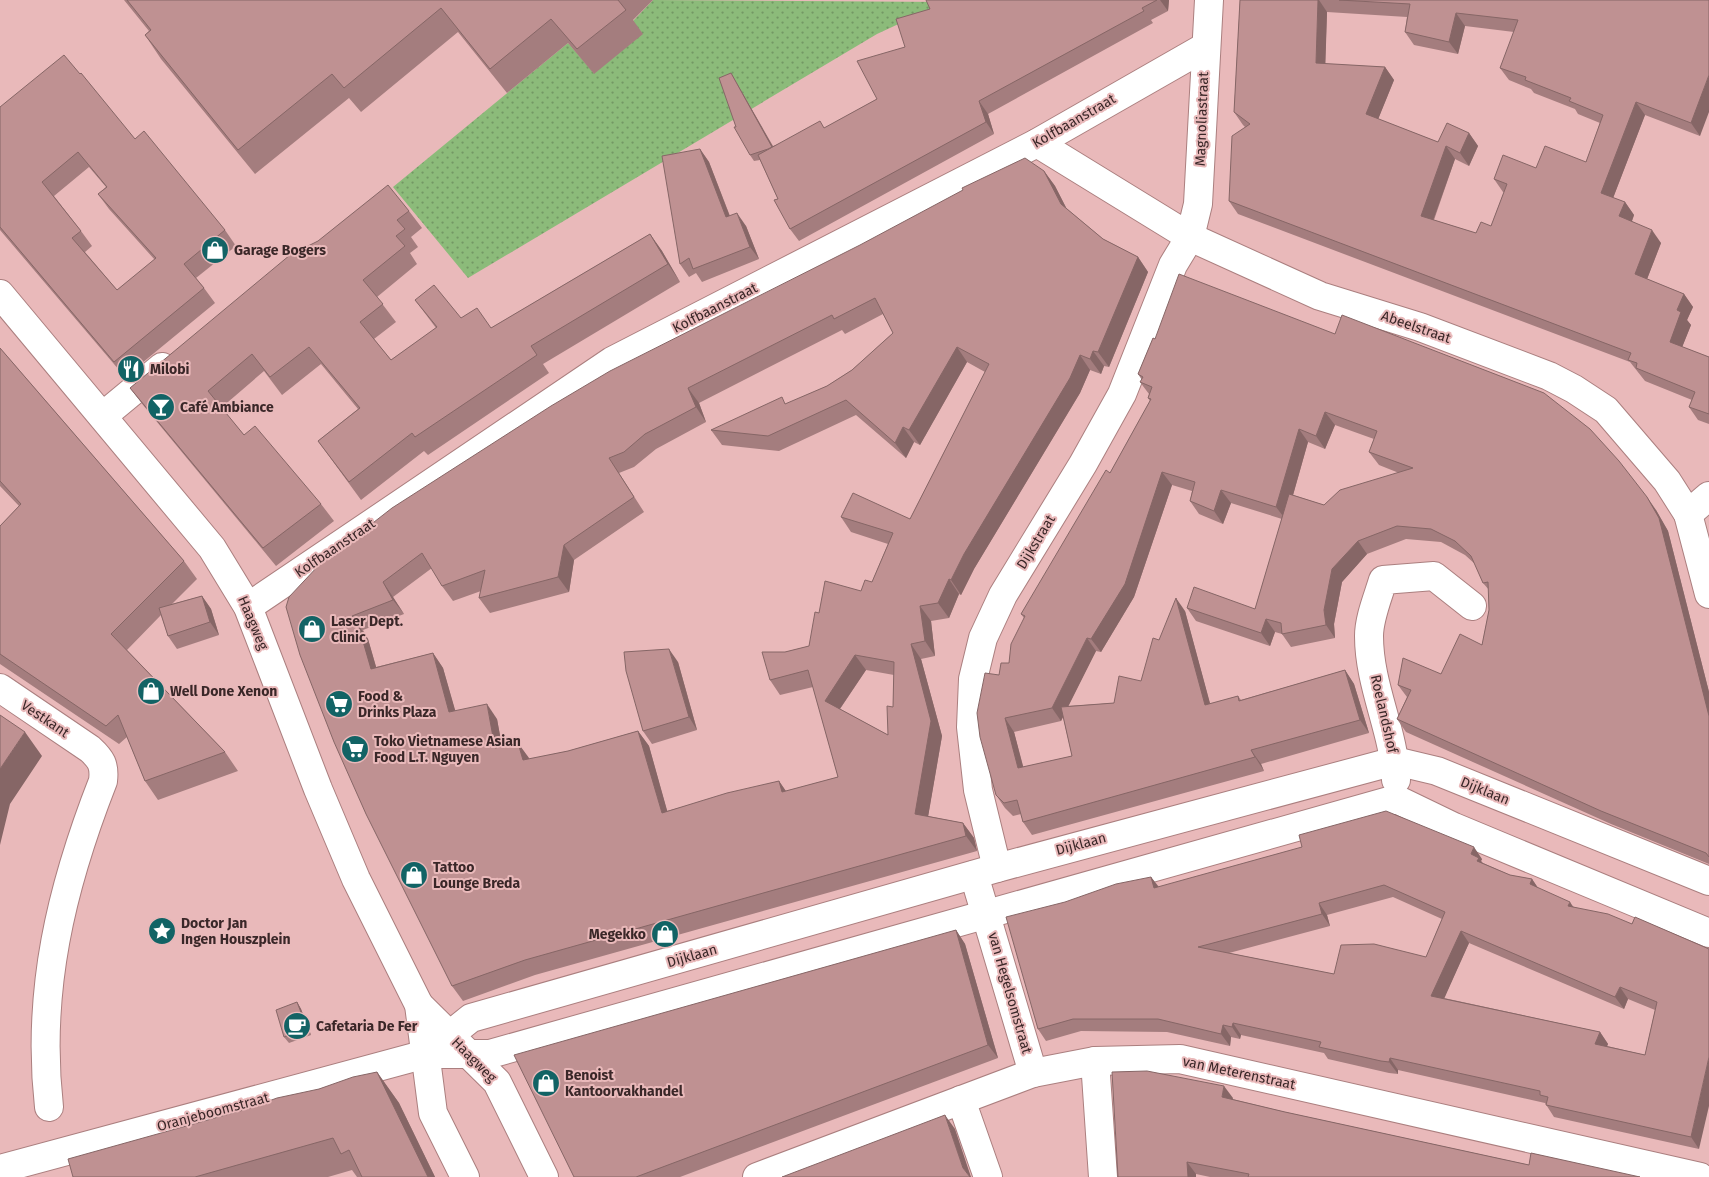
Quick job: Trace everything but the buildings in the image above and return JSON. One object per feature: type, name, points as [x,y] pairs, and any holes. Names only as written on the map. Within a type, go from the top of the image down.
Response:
[{"type":"street","name":"Magnoliastraat","points":[[1190,237],[1198,204],[1209,0]]},
{"type":"street","name":"Kolfbaanstraat","points":[[248,607],[612,361],[1037,143],[1205,47]]},
{"type":"street","name":"Abeelstraat","points":[[1037,143],[1190,237],[1320,296],[1420,327],[1549,376],[1574,388],[1606,410],[1667,481],[1688,514],[1709,594]]},
{"type":"street","name":"Dijkstraat","points":[[986,913],[986,871],[971,726],[973,679],[983,638],[1004,594],[1083,464],[1122,394],[1173,266],[1190,237]]},
{"type":"street","name":"Haagweg","points":[[0,294],[104,415],[212,548],[248,607],[356,879],[419,1005],[433,1113],[465,1177]]},
{"type":"street","points":[[104,415],[179,353]]},
{"type":"street","points":[[1688,514],[1709,496]]},
{"type":"street","name":"Roelandshof","points":[[1396,799],[1395,761],[1376,694],[1369,635],[1383,580],[1434,576],[1472,606]]},
{"type":"street","name":"Vestkant","points":[[0,688],[90,749],[101,759],[105,769],[103,781],[75,856],[54,942],[46,1038],[49,1107]]},
{"type":"street","name":"Dijklaan","points":[[426,1054],[471,1018],[986,871],[1395,761],[1437,771],[1709,881]]},
{"type":"street","points":[[426,1054],[490,1054],[1396,799],[1454,827],[1709,933]]},
{"type":"street","name":"van Hegelsomstraat","points":[[986,913],[1034,1072]]},
{"type":"street","name":"Haagweg","points":[[419,1005],[497,1082],[544,1177]]},
{"type":"street","name":"Oranjeboomstraat","points":[[0,1169],[57,1166],[426,1054]]},
{"type":"street","name":"van Meterenstraat","points":[[757,1177],[1034,1072],[1095,1061],[1180,1059],[1700,1177]]},
{"type":"street","points":[[1095,1061],[1103,1177]]},
{"type":"street","points":[[961,1100],[988,1177]]},
{"type":"green space","points":[[653,0],[946,2],[877,34],[468,278],[393,187],[568,43],[594,73],[633,21]]},
{"type":"place","name":"Garage Bogers","points":[[215,250]]},
{"type":"place","name":"Milobi","points":[[131,369]]},
{"type":"place","name":"Café Ambiance","points":[[161,407]]},
{"type":"place","name":"Laser Dept. Clinic","points":[[312,629]]},
{"type":"place","name":"Well Done Xenon","points":[[151,691]]},
{"type":"place","name":"Food & Drinks Plaza","points":[[339,704]]},
{"type":"place","name":"Toko Vietnamese Asian Food L.T. Nguyen","points":[[355,749]]},
{"type":"place","name":"Tattoo Lounge Breda","points":[[414,875]]},
{"type":"place","name":"Doctor Jan Ingen Houszplein","points":[[162,931]]},
{"type":"place","name":"Megekko","points":[[665,934]]},
{"type":"place","name":"Cafetaria De Fer","points":[[297,1026]]},
{"type":"place","name":"Benoist Kantoorvakhandel","points":[[546,1083]]}]
